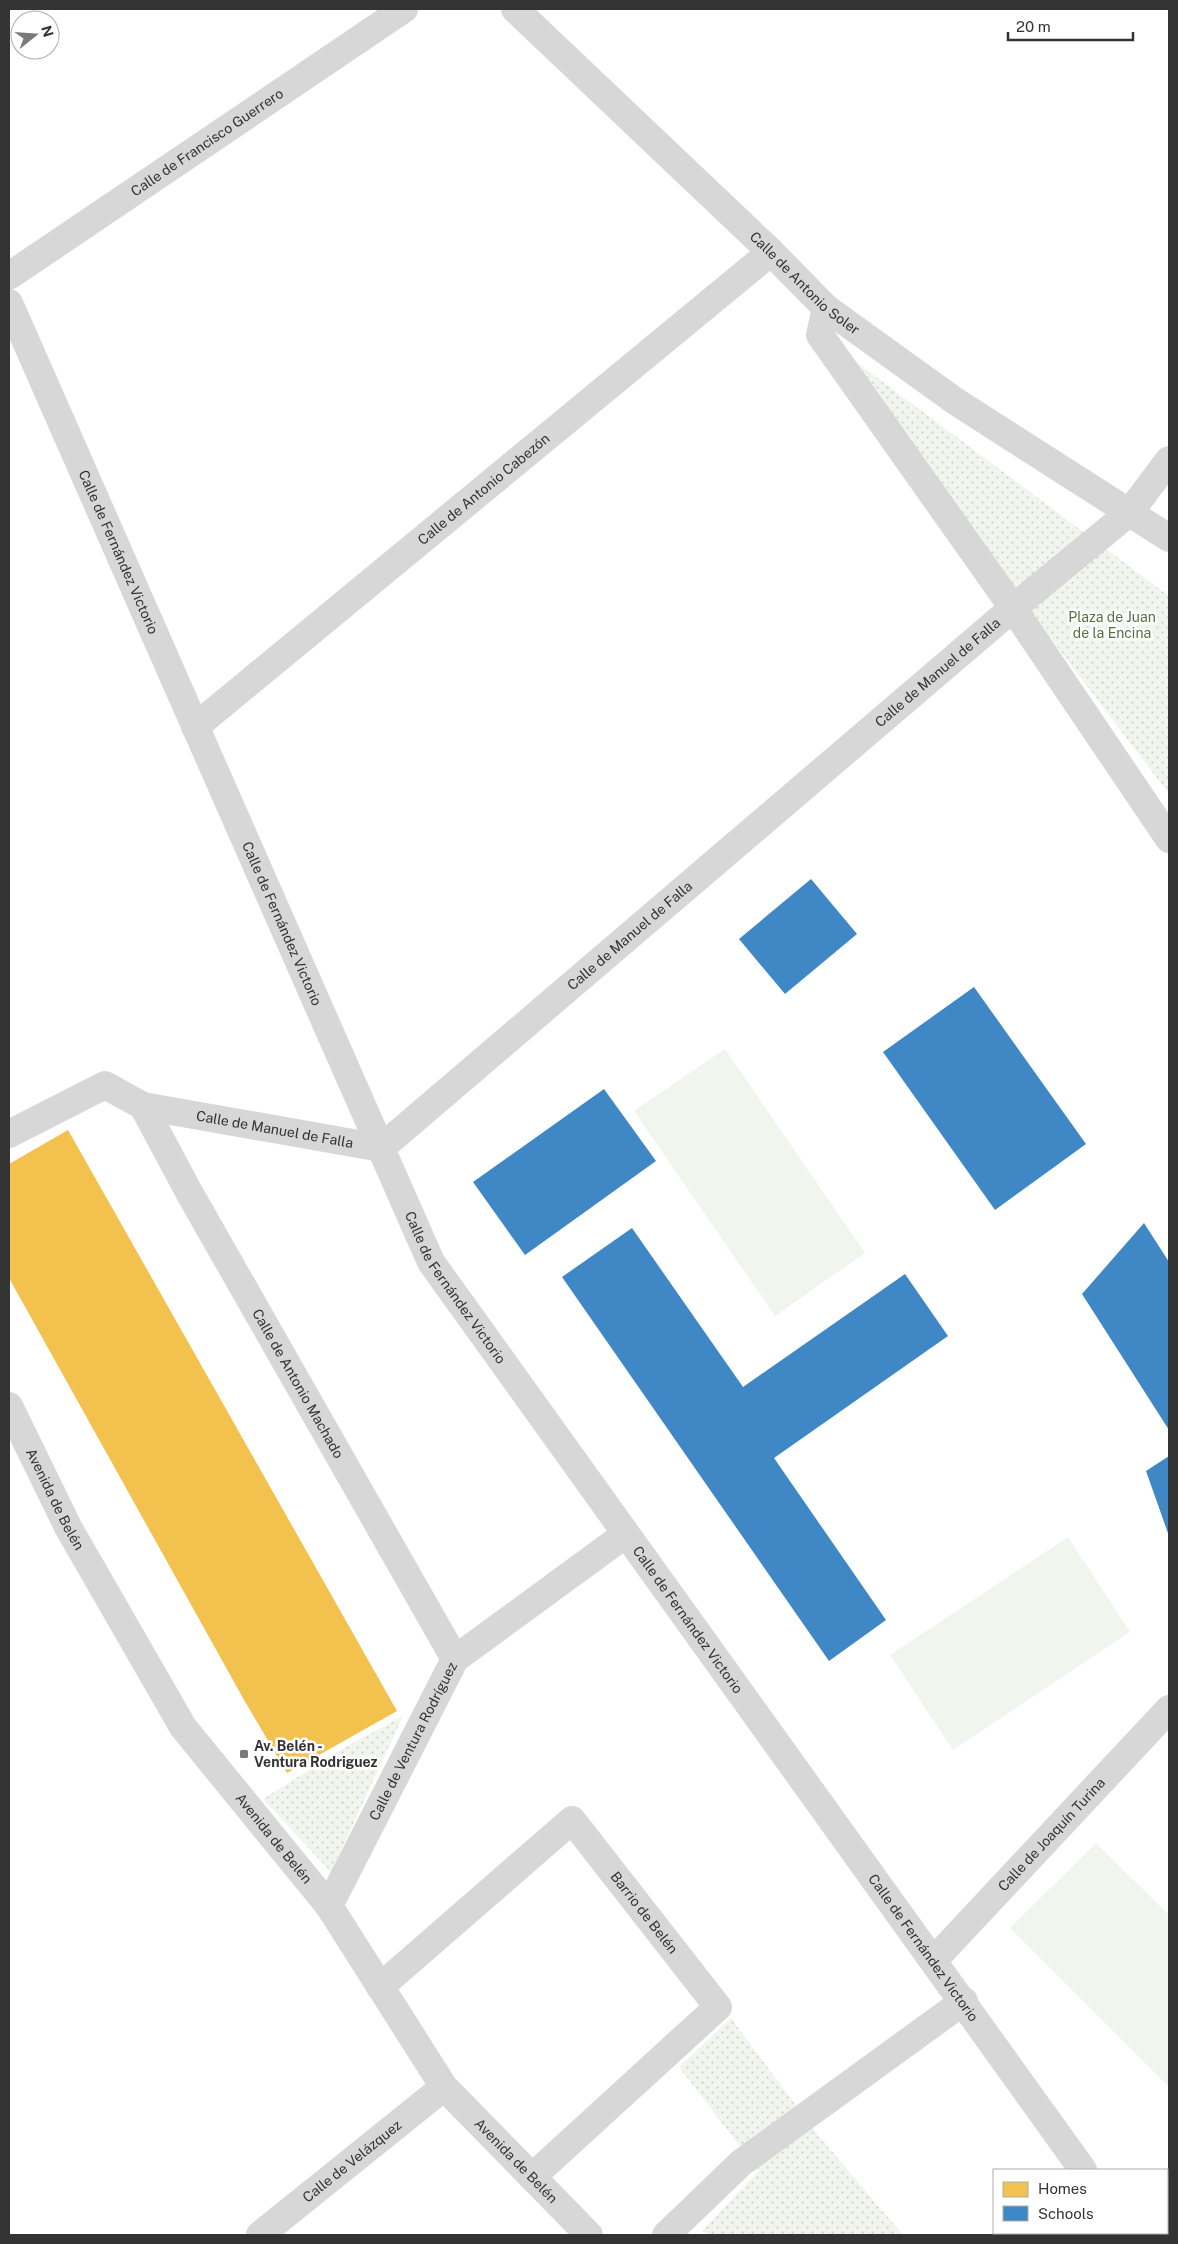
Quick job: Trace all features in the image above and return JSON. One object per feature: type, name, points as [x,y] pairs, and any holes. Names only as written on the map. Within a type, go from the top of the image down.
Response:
[{"type":"street","name":"Calle de Francisco Guerrero","points":[[9,276],[404,9]]},
{"type":"street","name":"Calle de Antonio Soler","points":[[515,9],[772,252],[826,308],[956,401],[1130,512]]},
{"type":"street","name":"Calle de Antonio Cabezón","points":[[195,728],[772,252]]},
{"type":"street","name":"Calle de Fernández Victorio","points":[[9,303],[431,1262],[1083,2169]]},
{"type":"street","points":[[826,308],[820,335],[1013,608],[1169,839]]},
{"type":"street","name":"Calle de Manuel de Falla","points":[[9,1134],[104,1085],[143,1106],[381,1148],[1013,608],[1130,512],[1169,460]]},
{"type":"street","points":[[1130,512],[1169,538]]},
{"type":"street","name":"Calle de Antonio Machado","points":[[143,1106],[190,1194],[455,1659]]},
{"type":"street","name":"Avenida de Belén","points":[[9,1406],[68,1527],[183,1727],[329,1906],[444,2087],[589,2235]]},
{"type":"street","name":"Calle de Ventura Rodríguez","points":[[329,1906],[455,1659],[626,1534]]},
{"type":"street","name":"Calle de Joaquín Turina","points":[[934,1960],[1169,1709]]},
{"type":"street","name":"Barrio de Belén","points":[[380,1987],[572,1820],[718,2007],[532,2177]]},
{"type":"street","points":[[666,2235],[741,2163],[964,2001]]},
{"type":"street","name":"Calle de Velázquez","points":[[260,2235],[444,2087]]},
{"type":"green space","name":"Plaza de Juan de la Encina","points":[[820,335],[1169,596],[1169,794]]},
{"type":"green space","points":[[725,1049],[865,1253],[775,1316],[634,1111]]},
{"type":"green space","points":[[1068,1537],[1130,1632],[953,1750],[890,1655]]},
{"type":"green space","points":[[403,1716],[331,1872],[263,1799],[342,1749]]},
{"type":"green space","points":[[1096,1843],[1169,1915],[1169,2087],[1010,1928]]},
{"type":"green space","points":[[731,2018],[818,2135],[903,2235],[710,2235],[702,2231],[759,2171],[679,2067]]},
{"type":"building: Homes","points":[[68,1130],[397,1711],[287,1773],[243,1698],[9,1278],[9,1164]]},
{"type":"building: Schools","points":[[811,879],[857,934],[785,994],[739,939]]},
{"type":"building: Schools","points":[[974,987],[1086,1144],[995,1210],[883,1052]]},
{"type":"building: Schools","points":[[604,1089],[656,1161],[525,1255],[473,1182]]},
{"type":"building: Schools","points":[[1144,1223],[1169,1262],[1169,1430],[1082,1294]]},
{"type":"building: Schools","points":[[632,1228],[743,1387],[905,1274],[948,1336],[774,1458],[886,1620],[829,1661],[562,1277]]},
{"type":"building: Schools","points":[[1169,1456],[1169,1536],[1146,1471]]},
{"type":"place","name":"Av. Belén - Ventura Rodriguez","points":[[244,1754]]}]
